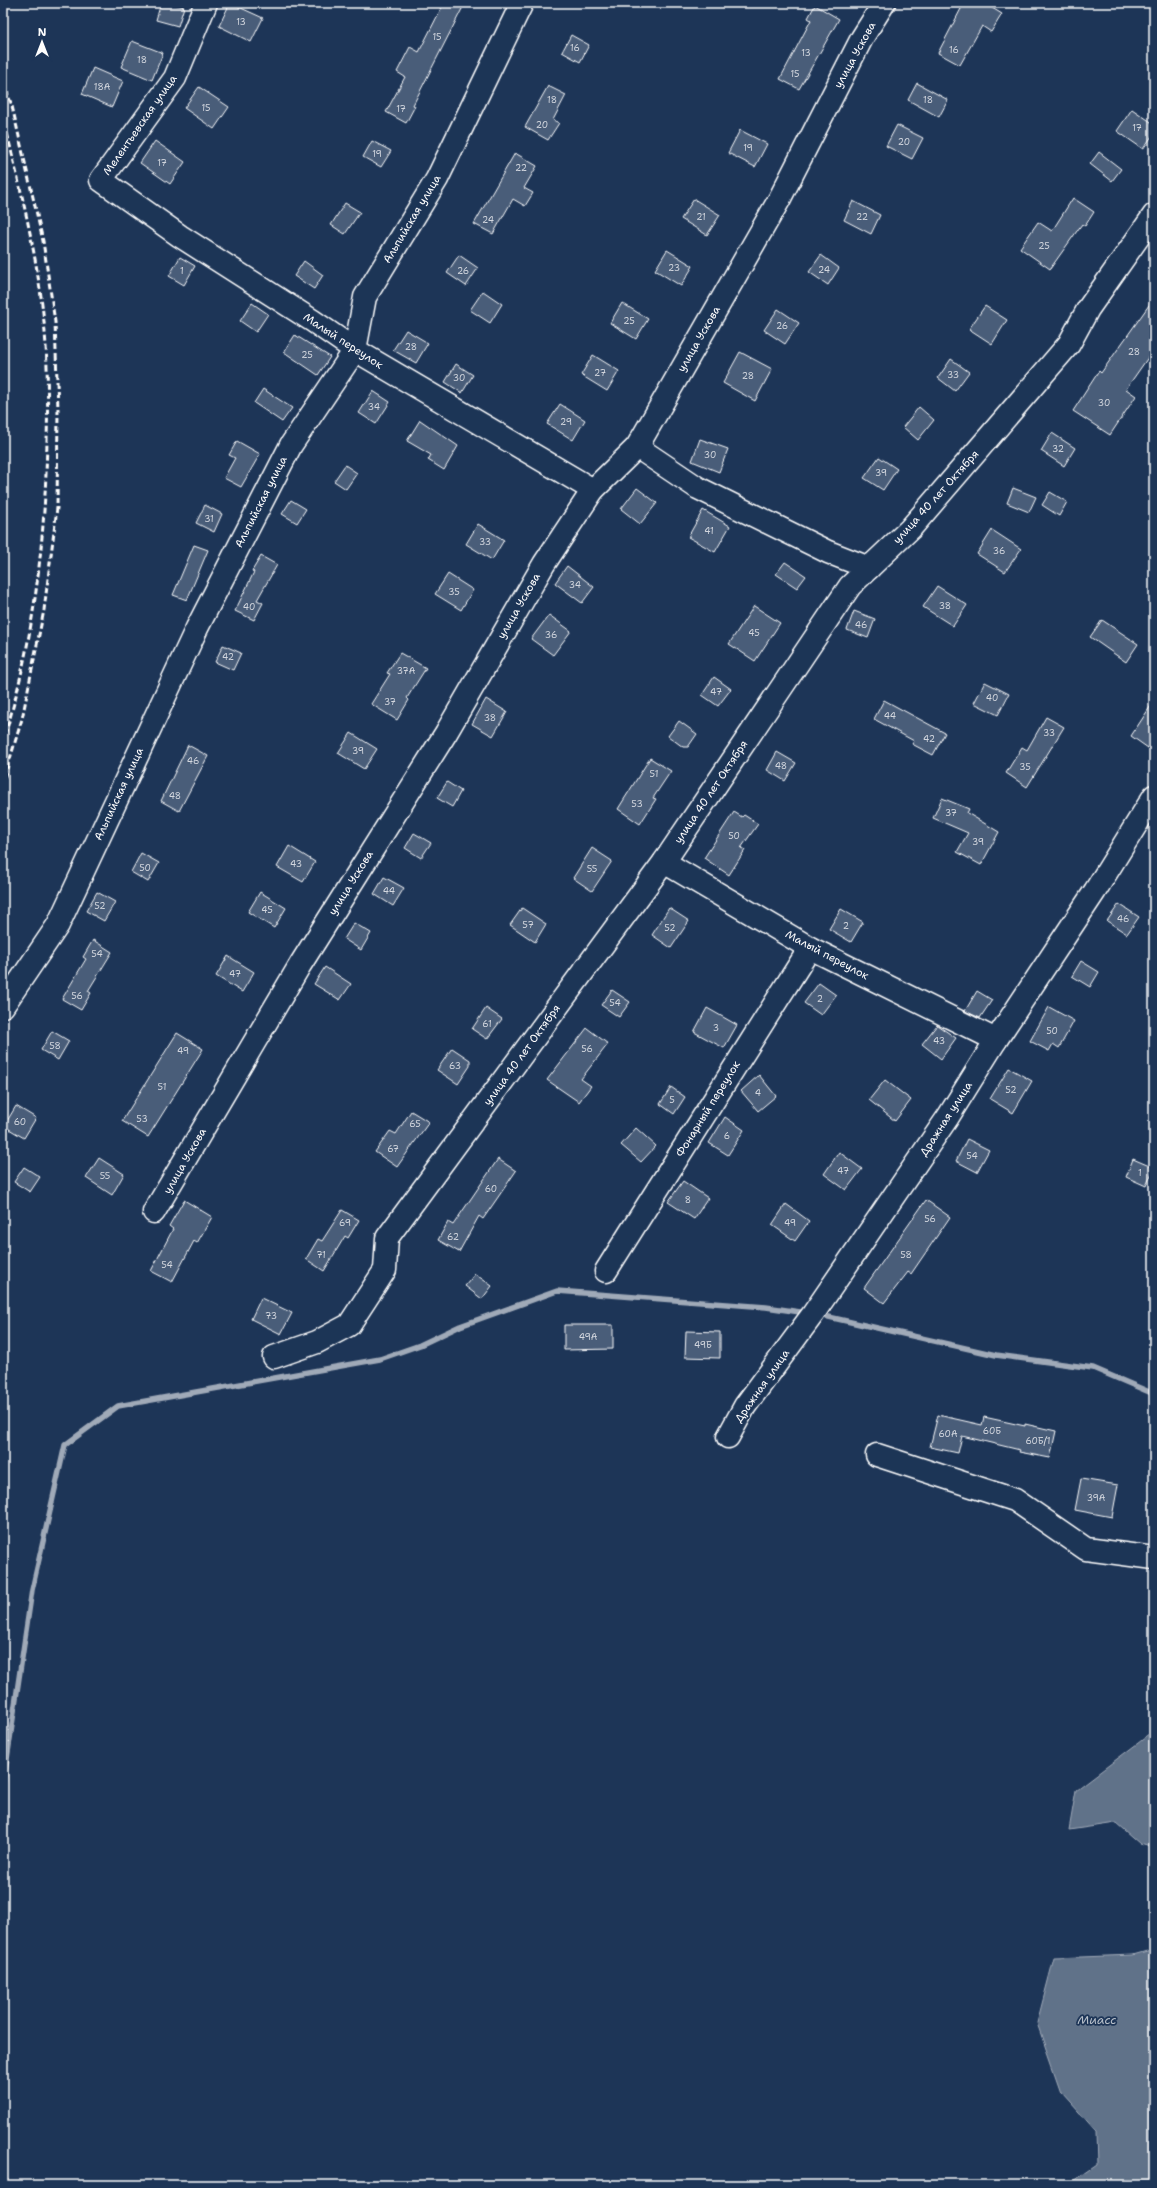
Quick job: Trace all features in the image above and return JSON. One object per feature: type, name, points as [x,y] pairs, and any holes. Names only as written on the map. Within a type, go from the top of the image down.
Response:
[{"type":"street","name":"Мелентьевская улица","points":[[101,180],[176,78],[206,3]]},
{"type":"street","name":"Альпийская улица","points":[[3,1006],[58,925],[197,628],[291,445],[355,350],[364,297],[437,179],[522,3]]},
{"type":"street","name":"улица Ускова","points":[[154,1212],[300,965],[446,733],[544,564],[593,490],[637,447],[779,200],[862,38],[884,3]]},
{"type":"street","name":"Малый переулок","points":[[101,180],[180,236],[313,321],[355,350],[593,490]]},
{"type":"street","name":"улица 40 лет Октября","points":[[274,1357],[317,1342],[349,1325],[385,1270],[387,1238],[664,862],[850,586],[910,530],[1069,344],[1088,309],[1154,214]]},
{"type":"street","points":[[637,447],[698,488],[828,552],[869,568]]},
{"type":"street","name":"Дражная улица","points":[[728,1437],[745,1406],[813,1314],[948,1118],[996,1040],[1095,891],[1154,796]]},
{"type":"street","name":"Малый переулок","points":[[664,862],[810,948],[996,1040]]},
{"type":"street","name":"Фонарный переулок","points":[[606,1270],[810,948]]},
{"type":"street","points":[[877,1455],[1015,1500],[1086,1549],[1154,1558]]},
{"type":"water","points":[[1154,1731],[1154,1848],[1140,1844],[1116,1823],[1069,1830],[1076,1790]]},
{"type":"water","name":"Миасс","points":[[1154,1949],[1154,2185],[1068,2185],[1097,2165],[1096,2131],[1061,2092],[1037,2023],[1054,1958],[1133,1955]]},
{"type":"building","points":[[161,3],[171,3],[184,7],[178,26],[156,20]]},
{"type":"building","points":[[230,3],[263,18],[251,42],[219,26]]},
{"type":"building","points":[[444,3],[465,3],[413,105],[415,106],[406,123],[386,112],[405,77],[397,72],[410,47],[419,52]]},
{"type":"building","points":[[964,3],[984,3],[1002,14],[991,32],[982,26],[960,65],[938,53]]},
{"type":"building","points":[[815,5],[839,19],[799,89],[780,79],[811,20],[808,18]]},
{"type":"building","points":[[571,35],[589,45],[580,62],[562,52]]},
{"type":"building","points":[[132,41],[163,53],[152,80],[121,67]]},
{"type":"building","points":[[93,68],[123,81],[112,107],[82,94]]},
{"type":"building","points":[[917,83],[948,100],[939,117],[908,100]]},
{"type":"building","points":[[548,86],[566,95],[553,120],[559,123],[548,140],[525,127]]},
{"type":"building","points":[[199,87],[229,107],[214,129],[184,108]]},
{"type":"building","points":[[1132,109],[1154,124],[1154,133],[1143,149],[1117,131]]},
{"type":"building","points":[[897,125],[923,138],[912,159],[886,146]]},
{"type":"building","points":[[740,130],[767,144],[755,167],[728,153]]},
{"type":"building","points":[[155,141],[185,162],[170,184],[140,163]]},
{"type":"building","points":[[372,141],[391,151],[381,167],[363,157]]},
{"type":"building","points":[[1099,152],[1121,169],[1112,181],[1090,164]]},
{"type":"building","points":[[515,153],[537,166],[524,188],[533,193],[525,206],[513,199],[493,234],[474,224]]},
{"type":"building","points":[[1073,198],[1094,212],[1085,226],[1082,224],[1050,269],[1020,248],[1038,222],[1052,231]]},
{"type":"building","points":[[694,199],[720,215],[707,235],[681,219]]},
{"type":"building","points":[[853,201],[880,215],[871,234],[844,220]]},
{"type":"building","points":[[345,203],[360,212],[345,234],[331,225]]},
{"type":"building","points":[[667,250],[693,266],[681,286],[655,270]]},
{"type":"building","points":[[459,255],[478,268],[466,286],[447,273]]},
{"type":"building","points":[[821,255],[839,268],[828,285],[809,272]]},
{"type":"building","points":[[180,257],[195,266],[184,285],[169,276]]},
{"type":"building","points":[[304,261],[323,275],[314,289],[294,276]]},
{"type":"building","points":[[483,291],[502,304],[490,323],[470,310]]},
{"type":"building","points":[[1154,298],[1154,349],[1126,389],[1136,396],[1110,435],[1073,411],[1099,371],[1101,373]]},
{"type":"building","points":[[252,303],[268,314],[256,332],[240,321]]},
{"type":"building","points":[[622,303],[648,319],[636,339],[610,323]]},
{"type":"building","points":[[985,306],[1007,320],[992,344],[969,329]]},
{"type":"building","points":[[778,309],[799,323],[785,344],[764,330]]},
{"type":"building","points":[[406,330],[428,343],[416,363],[393,350]]},
{"type":"building","points":[[295,335],[330,357],[318,375],[284,352]]},
{"type":"building","points":[[740,352],[772,369],[755,401],[723,383]]},
{"type":"building","points":[[593,355],[619,371],[607,391],[581,375]]},
{"type":"building","points":[[951,359],[969,372],[955,391],[938,378]]},
{"type":"building","points":[[456,364],[473,375],[462,393],[445,382]]},
{"type":"building","points":[[263,389],[292,408],[282,422],[254,403]]},
{"type":"building","points":[[373,391],[390,402],[376,424],[359,413]]},
{"type":"building","points":[[560,404],[585,420],[573,440],[547,424]]},
{"type":"building","points":[[919,407],[934,420],[918,440],[903,427]]},
{"type":"building","points":[[420,420],[458,446],[444,470],[428,460],[431,455],[407,441]]},
{"type":"building","points":[[1052,433],[1075,448],[1064,466],[1041,451]]},
{"type":"building","points":[[700,439],[728,449],[719,472],[692,461]]},
{"type":"building","points":[[237,441],[260,454],[241,487],[224,478],[235,458],[229,455]]},
{"type":"building","points":[[879,457],[897,469],[883,490],[864,478]]},
{"type":"building","points":[[345,465],[357,473],[346,489],[334,481]]},
{"type":"building","points":[[637,488],[657,503],[640,524],[621,509]]},
{"type":"building","points":[[1013,488],[1036,497],[1029,512],[1007,503]]},
{"type":"building","points":[[1050,492],[1067,502],[1059,516],[1042,505]]},
{"type":"building","points":[[291,500],[306,509],[297,523],[282,514]]},
{"type":"building","points":[[205,505],[222,514],[214,532],[196,523]]},
{"type":"building","points":[[703,510],[730,526],[715,552],[688,537]]},
{"type":"building","points":[[478,524],[504,540],[492,560],[466,544]]},
{"type":"building","points":[[992,530],[1021,549],[1005,572],[977,554]]},
{"type":"building","points":[[194,545],[208,550],[187,600],[173,595]]},
{"type":"building","points":[[261,556],[277,565],[257,600],[263,603],[254,620],[235,611],[254,572],[252,571]]},
{"type":"building","points":[[785,562],[806,576],[797,588],[776,574]]},
{"type":"building","points":[[567,566],[594,587],[582,603],[555,583]]},
{"type":"building","points":[[448,574],[473,590],[461,610],[435,594]]},
{"type":"building","points":[[937,586],[967,605],[953,626],[923,607]]},
{"type":"building","points":[[754,606],[780,623],[755,661],[729,644]]},
{"type":"building","points":[[854,611],[875,619],[868,638],[847,630]]},
{"type":"building","points":[[549,615],[571,631],[553,655],[531,639]]},
{"type":"building","points":[[1102,620],[1138,644],[1126,662],[1090,637]]},
{"type":"building","points":[[223,645],[241,653],[233,670],[215,662]]},
{"type":"building","points":[[400,653],[426,668],[407,698],[409,700],[397,720],[371,704],[390,674],[387,673]]},
{"type":"building","points":[[714,677],[731,689],[718,706],[702,695]]},
{"type":"building","points":[[985,682],[1009,694],[998,715],[974,703]]},
{"type":"building","points":[[486,699],[507,712],[493,736],[472,724]]},
{"type":"building","points":[[884,700],[945,733],[933,755],[912,744],[914,741],[874,719]]},
{"type":"building","points":[[1154,701],[1154,739],[1148,748],[1131,736]]},
{"type":"building","points":[[1046,717],[1064,727],[1027,787],[1006,773],[1022,747],[1027,750]]},
{"type":"building","points":[[679,721],[697,734],[688,747],[683,747],[668,736]]},
{"type":"building","points":[[351,733],[377,749],[364,769],[338,753]]},
{"type":"building","points":[[188,745],[208,756],[179,811],[161,801]]},
{"type":"building","points":[[777,752],[796,763],[785,781],[767,770]]},
{"type":"building","points":[[650,758],[671,771],[653,798],[656,799],[640,824],[618,809]]},
{"type":"building","points":[[447,782],[461,791],[452,807],[437,798]]},
{"type":"building","points":[[942,798],[969,809],[967,813],[999,832],[981,865],[957,852],[968,833],[933,818]]},
{"type":"building","points":[[734,812],[742,817],[744,815],[758,824],[741,848],[745,850],[729,875],[704,858]]},
{"type":"building","points":[[414,833],[431,843],[421,858],[405,848]]},
{"type":"building","points":[[289,846],[315,862],[303,882],[277,867]]},
{"type":"building","points":[[592,848],[612,861],[592,891],[573,878]]},
{"type":"building","points":[[141,853],[159,863],[148,882],[131,872]]},
{"type":"building","points":[[384,877],[404,888],[393,906],[374,894]]},
{"type":"building","points":[[97,892],[115,902],[104,921],[86,911]]},
{"type":"building","points":[[260,892],[286,908],[274,928],[248,912]]},
{"type":"building","points":[[1119,904],[1139,917],[1127,934],[1107,921]]},
{"type":"building","points":[[522,908],[546,924],[535,942],[510,925]]},
{"type":"building","points":[[669,908],[689,921],[671,948],[652,935]]},
{"type":"building","points":[[841,909],[863,922],[851,942],[829,929]]},
{"type":"building","points":[[354,923],[371,933],[361,950],[344,939]]},
{"type":"building","points":[[93,940],[112,952],[88,991],[91,993],[81,1010],[62,999],[86,959],[83,957]]},
{"type":"building","points":[[228,956],[254,972],[242,992],[216,976]]},
{"type":"building","points":[[1081,961],[1099,972],[1090,987],[1072,976]]},
{"type":"building","points":[[325,967],[351,984],[340,1000],[314,984]]},
{"type":"building","points":[[819,983],[836,995],[821,1015],[804,1003]]},
{"type":"building","points":[[612,990],[630,1002],[619,1017],[601,1005]]},
{"type":"building","points":[[977,991],[992,1000],[980,1018],[965,1011]]},
{"type":"building","points":[[1049,1007],[1074,1021],[1059,1048],[1053,1044],[1049,1051],[1030,1041]]},
{"type":"building","points":[[486,1008],[502,1019],[487,1039],[472,1029]]},
{"type":"building","points":[[707,1008],[737,1025],[724,1048],[694,1032]]},
{"type":"building","points":[[937,1025],[956,1038],[941,1059],[922,1044]]},
{"type":"building","points":[[587,1028],[608,1044],[581,1079],[591,1086],[579,1102],[547,1080]]},
{"type":"building","points":[[52,1031],[69,1041],[58,1060],[41,1050]]},
{"type":"building","points":[[177,1033],[203,1049],[148,1137],[122,1121]]},
{"type":"building","points":[[452,1048],[470,1060],[470,1066],[458,1084],[437,1070]]},
{"type":"building","points":[[1009,1068],[1032,1081],[1013,1113],[990,1099]]},
{"type":"building","points":[[759,1075],[776,1096],[758,1111],[741,1091]]},
{"type":"building","points":[[885,1080],[911,1100],[895,1121],[869,1100]]},
{"type":"building","points":[[671,1087],[685,1097],[674,1114],[660,1104]]},
{"type":"building","points":[[16,1106],[36,1118],[24,1138],[4,1126]]},
{"type":"building","points":[[411,1111],[429,1122],[397,1167],[375,1152],[390,1131],[396,1134]]},
{"type":"building","points":[[725,1117],[744,1130],[728,1155],[709,1143]]},
{"type":"building","points":[[636,1128],[656,1146],[641,1162],[621,1145]]},
{"type":"building","points":[[967,1139],[989,1150],[977,1172],[956,1161]]},
{"type":"building","points":[[839,1152],[862,1169],[846,1190],[824,1174]]},
{"type":"building","points":[[99,1158],[124,1174],[112,1195],[86,1178]]},
{"type":"building","points":[[498,1159],[516,1171],[483,1219],[479,1216],[459,1252],[438,1240],[448,1222],[453,1225]]},
{"type":"building","points":[[1133,1159],[1154,1168],[1146,1186],[1126,1177]]},
{"type":"building","points":[[24,1167],[40,1177],[30,1192],[14,1182]]},
{"type":"building","points":[[683,1181],[708,1198],[694,1219],[668,1202]]},
{"type":"building","points":[[184,1200],[212,1217],[197,1243],[194,1241],[172,1282],[151,1271],[173,1229],[169,1226]]},
{"type":"building","points":[[926,1200],[950,1217],[911,1274],[908,1272],[884,1303],[864,1288]]},
{"type":"building","points":[[786,1204],[809,1221],[795,1241],[772,1225]]},
{"type":"building","points":[[342,1210],[359,1220],[348,1238],[345,1236],[324,1271],[306,1259],[318,1239],[322,1241]]},
{"type":"building","points":[[475,1274],[492,1286],[482,1299],[465,1286]]},
{"type":"building","points":[[261,1298],[292,1313],[281,1334],[251,1319]]},
{"type":"building","points":[[564,1325],[613,1325],[613,1349],[564,1350]]},
{"type":"building","points":[[686,1331],[720,1332],[720,1358],[685,1357]]},
{"type":"building","points":[[938,1415],[982,1425],[984,1417],[1056,1431],[1050,1458],[1019,1452],[1020,1450],[962,1436],[958,1453],[930,1447]]},
{"type":"building","points":[[1081,1479],[1118,1485],[1112,1517],[1075,1510]]},
{"type":"waterway","points":[[3,1786],[32,1590],[65,1445],[118,1406],[380,1359],[420,1345],[460,1326],[557,1291],[766,1307],[807,1313]]},
{"type":"waterway","points":[[820,1315],[996,1355],[1093,1368],[1154,1394]]},
{"type":"railway","points":[[3,81],[12,106],[43,241],[55,322],[58,410],[57,508],[44,610],[22,719],[3,782]]},
{"type":"railway","points":[[3,116],[27,218],[37,270],[45,337],[48,396],[44,516],[36,592],[23,667],[3,741]]}]
